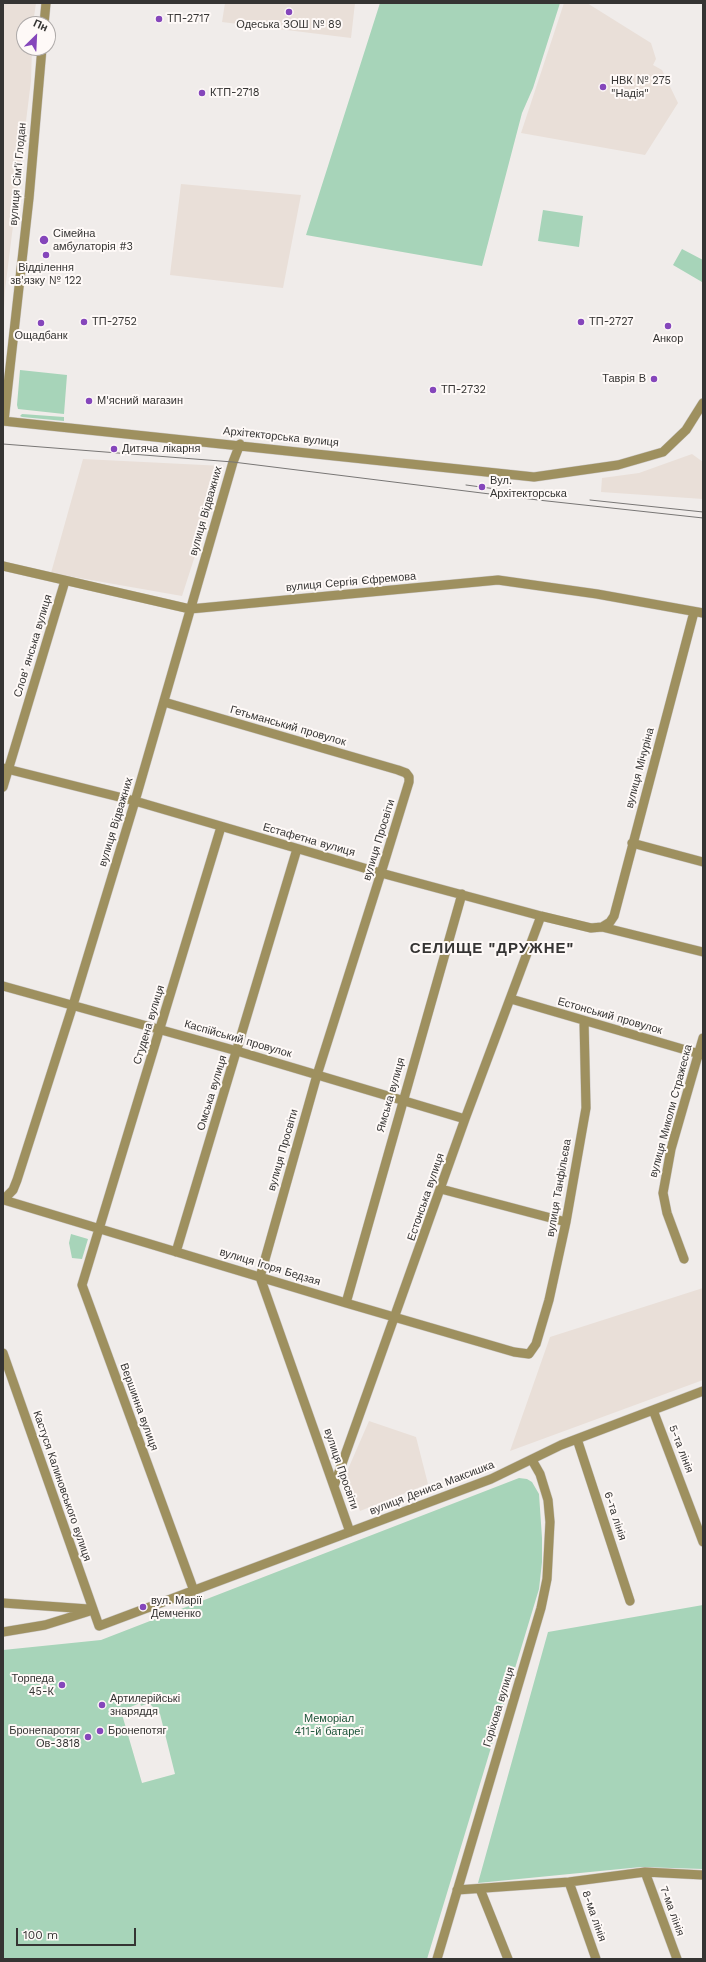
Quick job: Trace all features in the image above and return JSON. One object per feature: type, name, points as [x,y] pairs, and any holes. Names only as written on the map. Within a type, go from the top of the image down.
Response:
[{"type":"street","points":[[45,16],[46,3]]},
{"type":"street","name":"вулиця Сім'ї Глодан","points":[[3,421],[9,357],[29,198],[41,56]]},
{"type":"street","name":"Архітекторська вулиця","points":[[3,421],[240,444],[534,477],[618,464],[663,452],[686,430],[703,403]]},
{"type":"street","name":"вулиця Відважних","points":[[3,1200],[13,1190],[17,1180],[73,1005],[135,801],[233,462],[240,444]]},
{"type":"street","name":"вулиця Сергія Єфремова","points":[[3,566],[190,610],[498,580],[602,595],[699,612]]},
{"type":"street","name":"Словʼянська вулиця","points":[[3,787],[6,769],[65,581]]},
{"type":"street","name":"вулиця Мічуріна","points":[[602,927],[610,922],[614,916],[632,843],[699,612]]},
{"type":"street","name":"Гетьманський провулок","points":[[164,702],[406,773]]},
{"type":"street","name":"Естафетна вулиця","points":[[6,769],[135,801],[297,849],[541,916],[591,928],[602,927],[703,952]]},
{"type":"street","name":"вулиця Просвіти","points":[[350,1532],[260,1277],[318,1074],[382,873],[409,782],[406,773]]},
{"type":"street","name":"Студена вулиця","points":[[98,1229],[222,827]]},
{"type":"street","points":[[632,843],[703,862]]},
{"type":"street","name":"Омська вулиця","points":[[176,1252],[297,849]]},
{"type":"street","name":"Ямська вулиця","points":[[346,1303],[462,894]]},
{"type":"street","name":"Естонська вулиця","points":[[334,1486],[396,1317],[465,1119],[541,916]]},
{"type":"street","name":"Каспійський провулок","points":[[3,986],[318,1074],[465,1119]]},
{"type":"street","name":"Естонський провулок","points":[[511,999],[701,1054]]},
{"type":"street","name":"вулиця Танфільєва","points":[[529,1354],[536,1344],[549,1300],[566,1222],[586,1108],[584,1021]]},
{"type":"street","name":"вулиця Миколи Стражеска","points":[[684,1259],[667,1213],[663,1193],[671,1150],[701,1054],[703,1038]]},
{"type":"street","points":[[441,1189],[566,1222]]},
{"type":"street","name":"вулиця Ігоря Бедзая","points":[[3,1200],[346,1303],[514,1352],[529,1354]]},
{"type":"street","name":"Вершинна вулиця","points":[[98,1229],[82,1285],[83,1290],[194,1591]]},
{"type":"street","name":"Кастуся Калиновського вулиця","points":[[3,1353],[99,1626]]},
{"type":"street","name":"вулиця Дениса Максишка","points":[[99,1626],[491,1479],[561,1445],[703,1391]]},
{"type":"street","name":"5-та лінія","points":[[653,1410],[703,1542]]},
{"type":"street","name":"6-та лінія","points":[[577,1439],[630,1601]]},
{"type":"street","name":"Горіхова вулиця","points":[[437,1959],[541,1608],[547,1578],[550,1522],[548,1500],[542,1480],[532,1460]]},
{"type":"street","points":[[3,1603],[93,1610]]},
{"type":"street","points":[[3,1632],[45,1625],[93,1610]]},
{"type":"street","points":[[457,1890],[569,1882],[645,1872],[703,1875]]},
{"type":"street","name":"7-ма лінія","points":[[645,1872],[677,1959]]},
{"type":"street","name":"8-ма лінія","points":[[569,1882],[596,1959]]},
{"type":"street","points":[[480,1889],[508,1959]]},
{"type":"shaded area","points":[[3,3],[36,3],[34,16],[16,16],[16,56],[32,56],[31,81],[5,290],[3,327]]},
{"type":"shaded area","name":"Одеська ЗОШ № 89","points":[[225,3],[355,3],[351,38],[222,22]]},
{"type":"shaded area","name":"НВК № 275 \"Надія\"","points":[[564,3],[587,3],[651,43],[656,59],[653,65],[662,70],[678,103],[645,155],[521,133]]},
{"type":"shaded area","points":[[181,184],[301,195],[283,288],[170,275]]},
{"type":"shaded area","points":[[692,454],[703,462],[703,499],[601,492],[602,478],[639,473]]},
{"type":"shaded area","points":[[83,459],[224,466],[182,596],[51,573]]},
{"type":"shaded area","points":[[703,1288],[703,1380],[510,1451],[550,1337]]},
{"type":"shaded area","points":[[369,1421],[416,1437],[428,1484],[360,1511],[345,1476]]},
{"type":"green space","points":[[380,3],[560,3],[533,88],[522,113],[482,266],[306,235]]},
{"type":"green space","points":[[543,210],[583,216],[579,247],[538,241]]},
{"type":"green space","points":[[682,249],[703,260],[702,282],[673,265]]},
{"type":"green space","points":[[20,370],[67,375],[64,414],[18,409],[17,405]]},
{"type":"green space","points":[[22,414],[64,417],[64,421],[22,417],[20,416]]},
{"type":"green space","points":[[71,1234],[88,1239],[82,1259],[72,1258],[69,1243]]},
{"type":"green space","name":"Меморіал 411-й батареї","points":[[519,1478],[527,1479],[532,1482],[539,1494],[542,1562],[539,1589],[427,1959],[3,1959],[3,1650],[101,1640]],"holes":[[[140,1703],[141,1706],[149,1703],[160,1714],[175,1774],[142,1783],[121,1711]]]},
{"type":"green space","points":[[703,1605],[703,1869],[641,1867],[478,1883],[548,1632]]},
{"type":"tram line","points":[[3,444],[233,462],[538,500],[703,518]]},
{"type":"tram line","points":[[466,485],[496,489]]},
{"type":"tram line","points":[[590,500],[703,512]]},
{"type":"place","name":"Одеська ЗОШ № 89","points":[[289,12]]},
{"type":"place","name":"ТП-2717","points":[[159,19]]},
{"type":"place","name":"НВК № 275 \"Надія\"","points":[[603,87]]},
{"type":"place","name":"КТП-2718","points":[[202,93]]},
{"type":"place","name":"Сімейна амбулаторія #3","points":[[44,240]]},
{"type":"place","name":"Відділення зв'язку № 122","points":[[46,255]]},
{"type":"place","name":"ТП-2752","points":[[84,322]]},
{"type":"place","name":"ТП-2727","points":[[581,322]]},
{"type":"place","name":"Ощадбанк","points":[[41,323]]},
{"type":"place","name":"Анкор","points":[[668,326]]},
{"type":"place","name":"Таврія В","points":[[654,379]]},
{"type":"place","name":"ТП-2732","points":[[433,390]]},
{"type":"place","name":"М'ясний магазин","points":[[89,401]]},
{"type":"place","name":"Дитяча лікарня","points":[[114,449]]},
{"type":"place","name":"Вул. Архітекторська","points":[[482,487]]},
{"type":"place","name":"вул. Марії Демченко","points":[[143,1607]]},
{"type":"place","name":"Торпеда 45-К","points":[[62,1685]]},
{"type":"place","name":"Артилерійські знаряддя","points":[[102,1705]]},
{"type":"place","name":"Бронепотяг","points":[[100,1731]]},
{"type":"place","name":"Бронепаротяг Ов-3818","points":[[88,1737]]},
{"type":"district","name":"СЕЛИЩЕ \"ДРУЖНЕ\"","points":[[492,949]]}]
